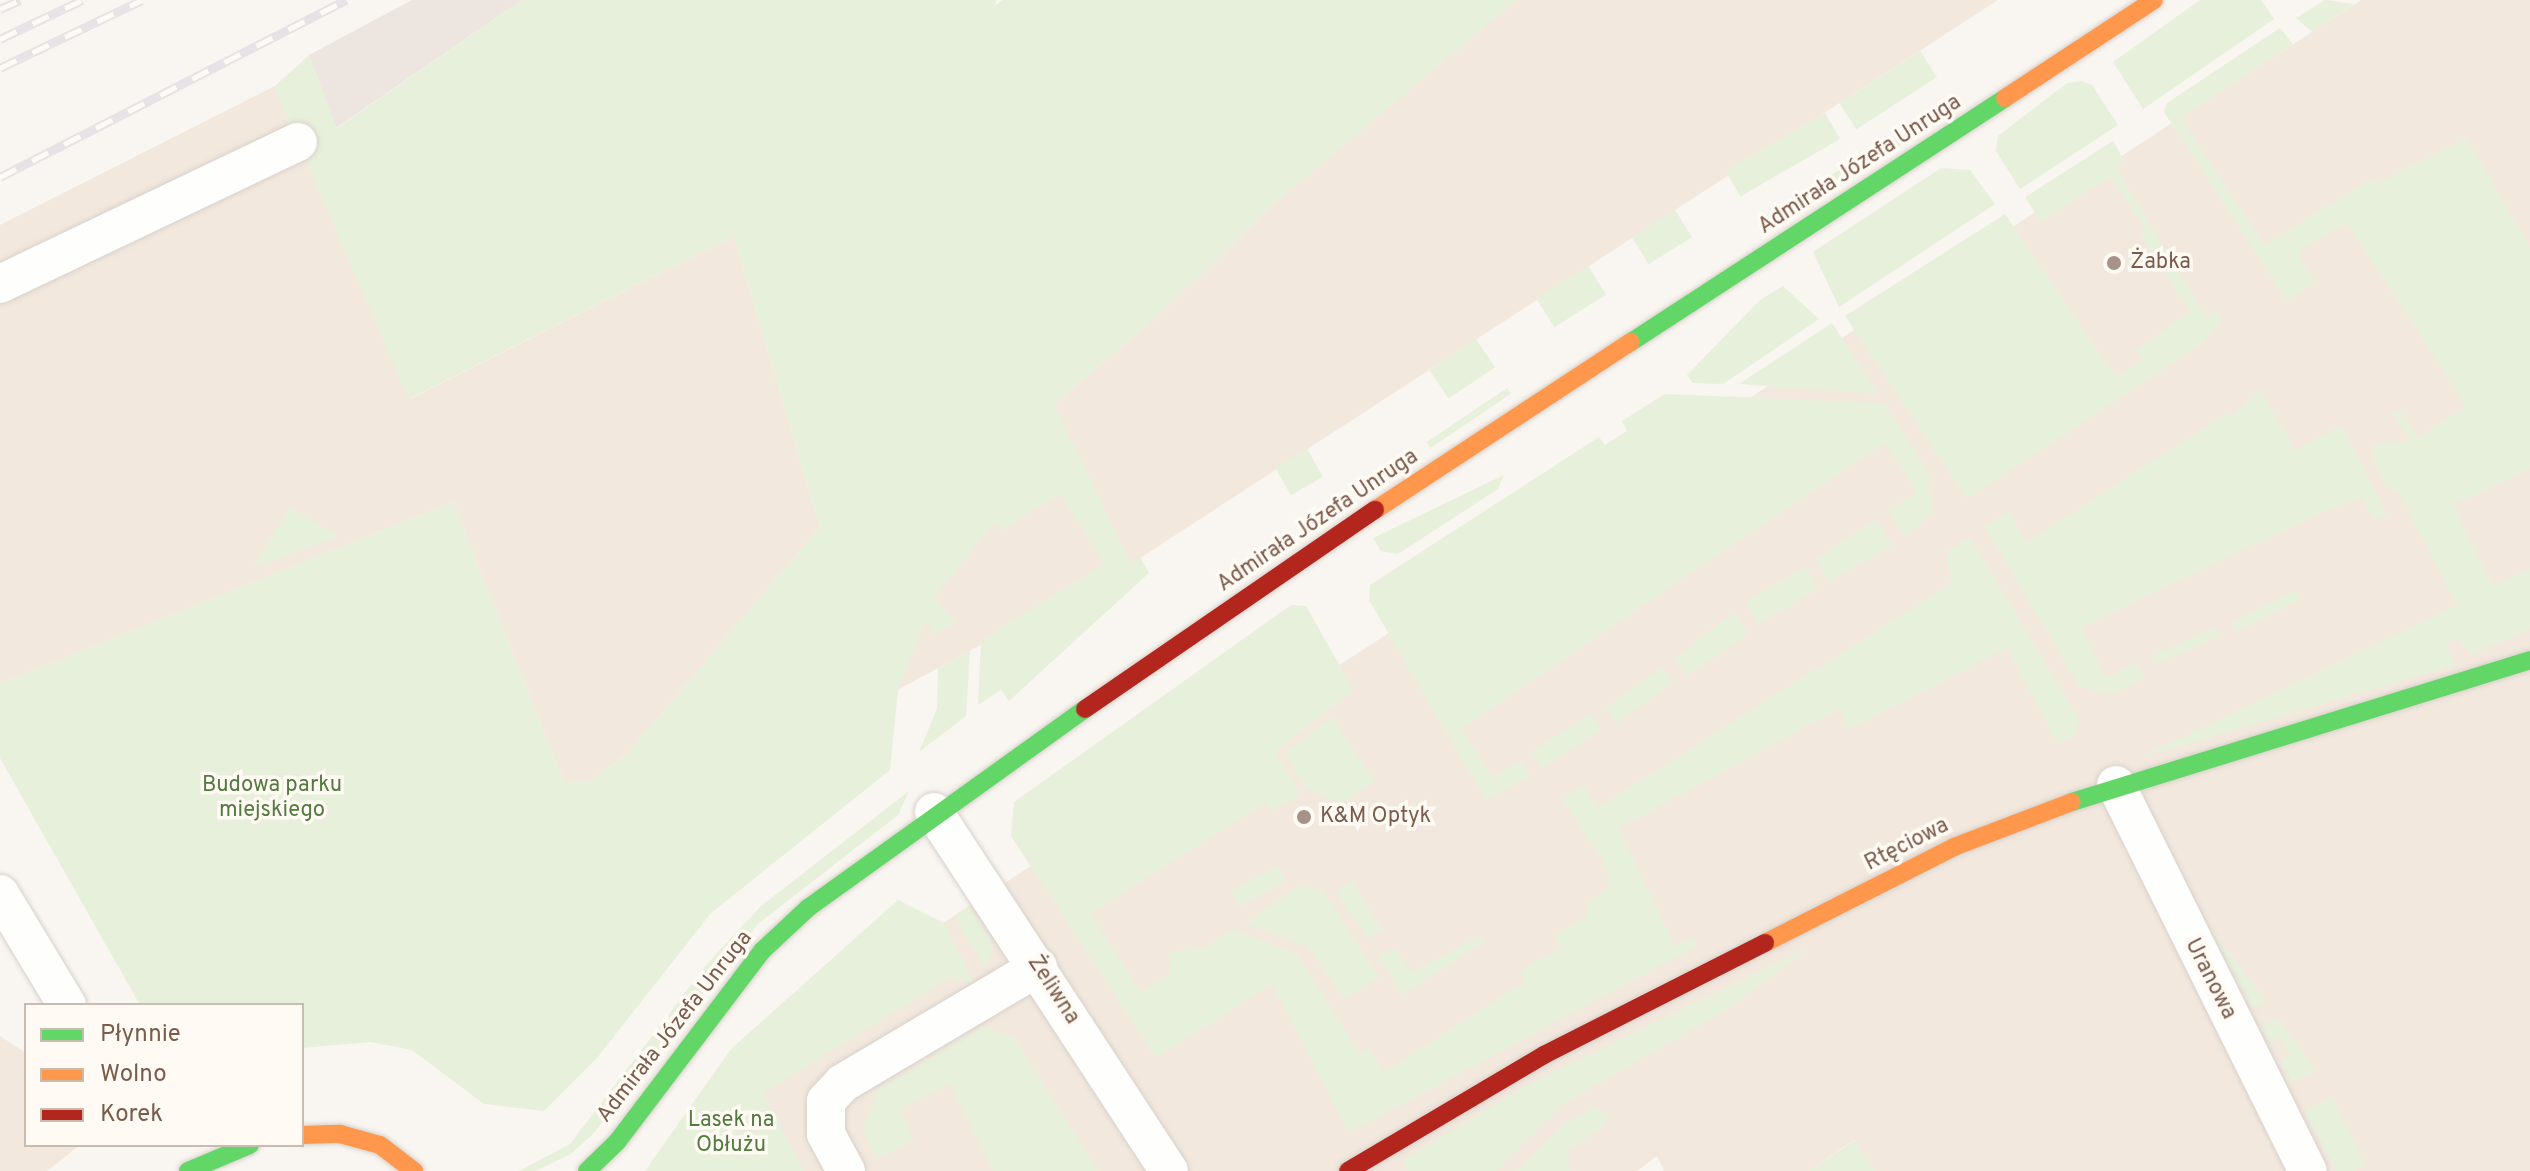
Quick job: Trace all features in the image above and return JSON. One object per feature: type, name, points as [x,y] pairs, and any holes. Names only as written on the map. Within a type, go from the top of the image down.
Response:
[{"type":"street","name":"Admirała Józefa Unruga","points":[[587,1171],[617,1142],[762,951],[808,908],[934,812],[1351,526],[2154,0]]},
{"type":"street","points":[[0,284],[298,142]]},
{"type":"street","name":"Rtęciowa","points":[[1348,1171],[1544,1055],[1954,847],[2116,785],[2530,660]]},
{"type":"street","name":"Uranowa","points":[[2116,785],[2308,1171]]},
{"type":"street","name":"Żeliwna","points":[[934,812],[1169,1171]]},
{"type":"street","points":[[0,894],[66,1003]]},
{"type":"street","points":[[846,1171],[826,1134],[826,1101],[843,1083],[1038,967]]},
{"type":"street","points":[[304,1135],[340,1134],[380,1145],[414,1171]]},
{"type":"street","points":[[188,1171],[245,1147]]},
{"type":"shaded area","points":[[412,0],[522,0],[336,128],[309,55]]},
{"type":"shaded area","points":[[1513,0],[1998,0],[1131,564],[849,716],[1054,404],[1155,319],[1267,210]]},
{"type":"shaded area","points":[[2361,0],[2530,0],[2530,1171],[1875,1171],[1854,1140],[1809,1171],[1664,1171],[1657,1156],[1637,1171],[787,1171],[739,1056]]},
{"type":"shaded area","points":[[275,86],[410,399],[734,236],[820,527],[627,754],[588,782],[564,782],[453,502],[0,684],[0,225]]},
{"type":"shaded area","points":[[0,1036],[24,1052],[24,1147],[77,1147],[47,1171],[0,1171]]},
{"type":"green space","name":"Budowa parku miejskiego","points":[[522,0],[997,0],[994,6],[1003,0],[1517,0],[1267,210],[1155,319],[1054,404],[1131,563],[1140,557],[1149,573],[1009,701],[1001,690],[978,705],[981,640],[1104,564],[1061,494],[1001,531],[996,521],[934,598],[957,622],[934,635],[926,620],[898,690],[890,770],[711,913],[597,1058],[544,1111],[484,1104],[412,1050],[370,1042],[304,1048],[304,1003],[139,1003],[0,758],[0,684],[453,502],[564,782],[588,782],[627,754],[820,527],[734,236],[409,399],[274,87],[309,55],[337,128]]},
{"type":"green space","points":[[2200,0],[2261,0],[2274,19],[2143,109],[2113,62]]},
{"type":"green space","points":[[2325,0],[2354,4],[2312,32],[2296,18]]},
{"type":"green space","points":[[2280,28],[2293,44],[2181,118],[2265,245],[2372,178],[2376,184],[2467,138],[2530,247],[2530,469],[2453,505],[2493,586],[2530,569],[2530,630],[2472,654],[2457,639],[2446,644],[2455,665],[2139,758],[2457,605],[2399,493],[2387,488],[2374,462],[2374,443],[2410,441],[2392,413],[2399,409],[2419,438],[2466,406],[2347,223],[2297,252],[2316,282],[2287,301],[2164,112],[2167,103]]},
{"type":"green space","points":[[1920,51],[1937,77],[1856,129],[1839,103]]},
{"type":"green space","points":[[2081,81],[2092,85],[2118,125],[2020,189],[1996,151],[1998,136],[2067,83]]},
{"type":"green space","points":[[1952,97],[1957,104],[1880,160],[1875,153]]},
{"type":"green space","points":[[1825,113],[1840,139],[1740,196],[1725,170]]},
{"type":"green space","points":[[2113,141],[2124,161],[2116,166],[2118,171],[2207,317],[2218,310],[2222,321],[2204,342],[1967,499],[1845,316],[2005,214],[2116,377],[2142,360],[2136,350],[2190,312],[2140,235],[2146,230],[2111,177],[2041,222],[2025,197]]},
{"type":"green space","points":[[1852,162],[1857,170],[1763,228],[1759,220]]},
{"type":"green space","points":[[1941,168],[1970,170],[1995,204],[1839,307],[1813,252]]},
{"type":"green space","points":[[1675,210],[1692,237],[1649,264],[1632,237]]},
{"type":"green space","points":[[1588,266],[1606,295],[1554,327],[1536,298]]},
{"type":"green space","points":[[1783,286],[1819,319],[1723,384],[1693,383],[1687,375],[1760,300]]},
{"type":"green space","points":[[1832,323],[1879,394],[1739,384]]},
{"type":"green space","points":[[1476,339],[1495,367],[1449,399],[1430,370]]},
{"type":"green space","points":[[1507,388],[1511,394],[1430,448],[1427,442]]},
{"type":"green space","points":[[2260,390],[2296,451],[2341,425],[2387,514],[2373,521],[2362,498],[2323,512],[2082,627],[2105,678],[2138,663],[2145,678],[2111,695],[2080,687],[1984,526],[2010,511],[2026,543],[2228,412],[2232,416]]},
{"type":"green space","points":[[1665,394],[1884,403],[1928,471],[1933,512],[1905,537],[1889,511],[1917,492],[1884,443],[1461,729],[1493,778],[1520,760],[1531,776],[1486,801],[1369,600],[1370,585],[1599,437],[1605,445],[1627,431],[1622,421]]},
{"type":"green space","points":[[1307,449],[1323,477],[1291,495],[1275,468]]},
{"type":"green space","points":[[1504,475],[1498,489],[1398,554],[1381,551],[1373,538]]},
{"type":"green space","points":[[290,507],[339,536],[253,568]]},
{"type":"green space","points":[[1876,519],[1892,545],[1829,582],[1816,559]]},
{"type":"green space","points":[[1970,537],[2080,721],[2073,737],[2058,745],[2007,648],[1849,730],[1839,709],[1619,828],[1675,946],[1693,937],[1697,946],[1349,1133],[1272,984],[1156,1058],[1011,836],[1014,802],[1291,605],[1306,606],[1354,691],[1274,752],[1301,793],[1273,811],[1266,802],[1091,914],[1141,992],[1170,973],[1169,952],[1204,948],[1232,929],[1297,954],[1360,1054],[1368,1048],[1385,1072],[1525,981],[1520,971],[1561,947],[1555,935],[1589,916],[1586,905],[1610,886],[1608,870],[1563,799],[1583,785],[1597,808],[1952,583],[1946,553]]},
{"type":"green space","points":[[1805,566],[1818,588],[1758,624],[1745,602]]},
{"type":"green space","points":[[2295,590],[2300,600],[2236,632],[2231,623]]},
{"type":"green space","points":[[1734,612],[1748,634],[1687,676],[1675,659]]},
{"type":"green space","points":[[2216,627],[2220,636],[2154,665],[2150,656]]},
{"type":"green space","points":[[970,651],[966,716],[919,752],[937,709],[938,668]]},
{"type":"green space","points":[[1663,667],[1674,683],[1616,723],[1605,708]]},
{"type":"green space","points":[[1591,713],[1602,730],[1542,768],[1531,752]]},
{"type":"green space","points":[[1332,717],[1375,781],[1341,804],[1307,789],[1285,754]]},
{"type":"green space","points":[[909,791],[898,815],[758,924],[593,1134],[571,1154],[535,1171],[519,1171],[570,1144],[707,964],[761,906]]},
{"type":"green space","points":[[1278,865],[1287,881],[1239,907],[1231,891]]},
{"type":"green space","points":[[1352,880],[1383,930],[1369,938],[1336,893]]},
{"type":"green space","points":[[1300,885],[1323,891],[1379,977],[1345,999],[1307,946],[1245,923]]},
{"type":"green space","name":"Lasek na Obłużu","points":[[898,900],[944,923],[974,983],[951,977],[764,1093],[804,1171],[645,1171],[731,1049]]},
{"type":"green space","points":[[969,906],[993,945],[987,970],[958,924],[957,914]]},
{"type":"green space","points":[[2210,927],[2267,1002],[2253,1009]]},
{"type":"green space","points":[[1481,935],[1484,942],[1403,995],[1377,955],[1396,949],[1412,972]]},
{"type":"green space","points":[[1814,945],[1733,1006],[1562,1105],[1496,1171],[1407,1171],[1402,1161],[1523,1087]]},
{"type":"green space","points":[[2278,1017],[2316,1071],[2291,1083],[2281,1062],[2290,1056],[2281,1038],[2269,1042],[2262,1025]]},
{"type":"green space","points":[[982,1027],[1014,1037],[1098,1171],[993,1171],[950,1084],[900,1109],[914,1140],[876,1159],[863,1130],[878,1090]]},
{"type":"green space","points":[[2332,1097],[2366,1165],[2354,1171],[2336,1171],[2305,1111]]},
{"type":"green space","points":[[1593,1107],[1609,1114],[1605,1125],[1568,1150],[1569,1171],[1516,1171],[1564,1125]]},
{"type":"green space","points":[[1855,1140],[1875,1171],[1809,1171],[1827,1159]]},
{"type":"railway","points":[[0,9],[20,0]]},
{"type":"railway","points":[[0,39],[82,0]]},
{"type":"railway","points":[[0,68],[142,0]]},
{"type":"railway","points":[[0,177],[346,0]]},
{"type":"traffic: fast","points":[[1631,342],[2005,98]]},
{"type":"traffic: fast","points":[[2072,802],[2530,660]]},
{"type":"traffic: fast","points":[[587,1171],[617,1142],[762,951],[808,908],[1085,709]]},
{"type":"traffic: fast","points":[[188,1171],[245,1147]]},
{"type":"traffic: slow","points":[[2005,98],[2154,0]]},
{"type":"traffic: slow","points":[[1375,510],[1631,342]]},
{"type":"traffic: slow","points":[[1765,943],[1954,847],[2072,802]]},
{"type":"traffic: slow","points":[[304,1135],[340,1134],[380,1145],[414,1171]]},
{"type":"traffic: jam","points":[[1085,709],[1375,510]]},
{"type":"traffic: jam","points":[[1348,1171],[1544,1055],[1765,943]]},
{"type":"place","name":"Żabka","points":[[2114,263]]},
{"type":"place","name":"K&M Optyk","points":[[1304,817]]}]
